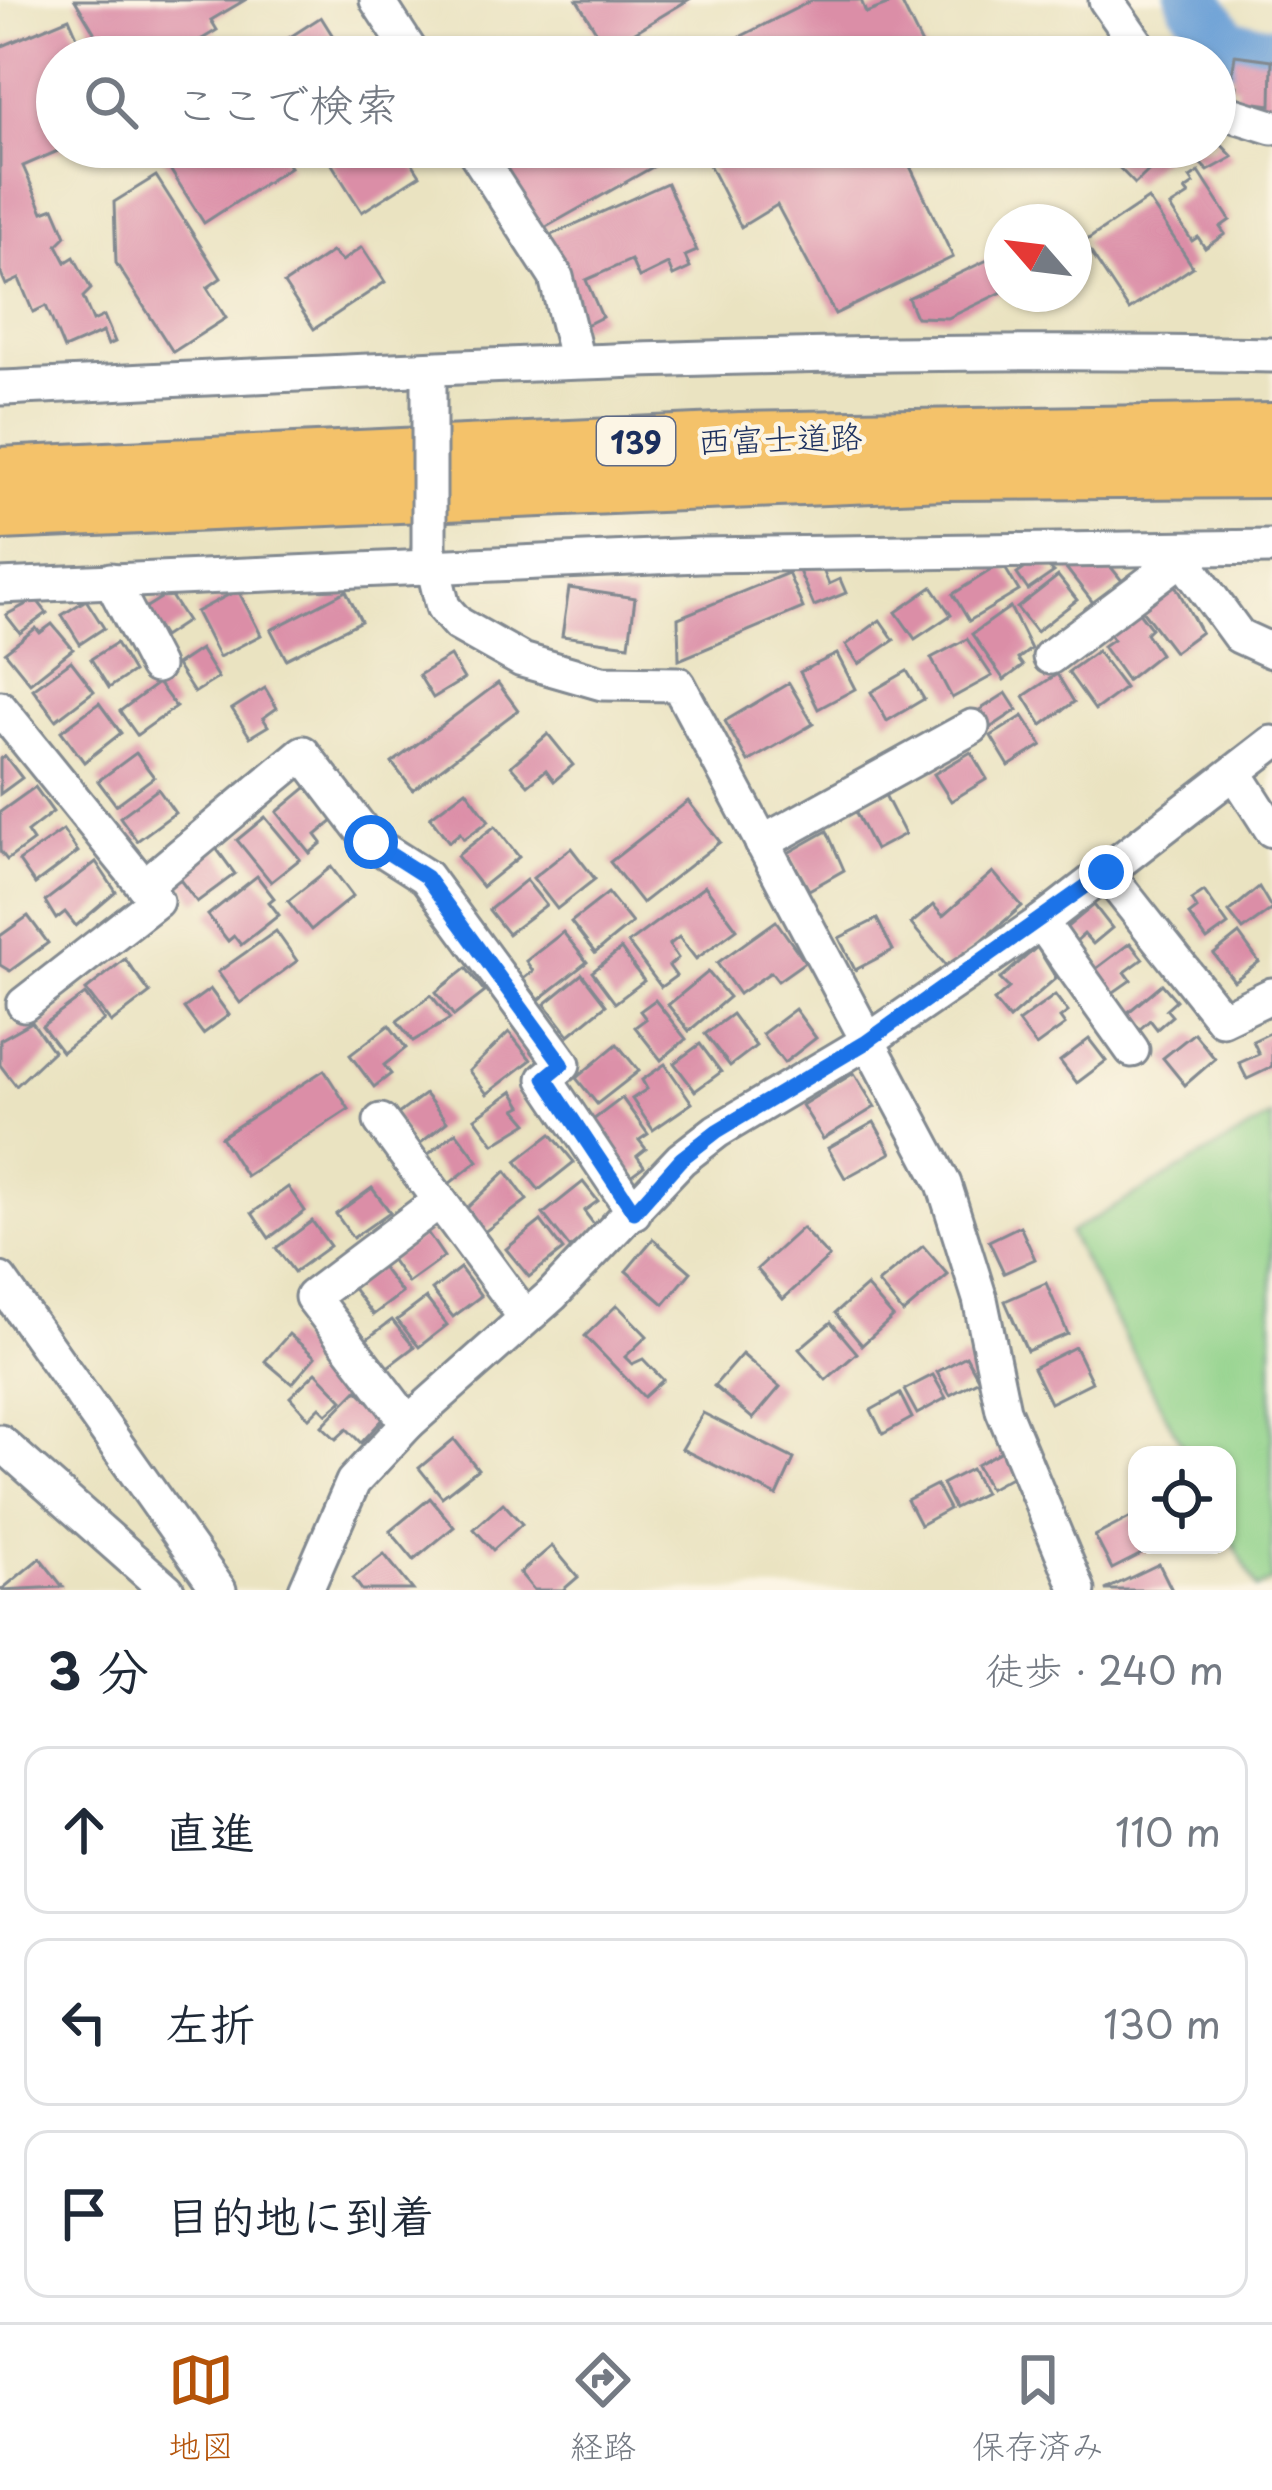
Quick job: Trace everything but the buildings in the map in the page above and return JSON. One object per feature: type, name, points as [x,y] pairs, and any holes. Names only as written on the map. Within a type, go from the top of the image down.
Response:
[{"type":"highway","name":"西富士道路","points":[[0,472],[740,437],[1272,428]]},
{"type":"highway","name":"西富士道路","points":[[0,515],[920,475],[1272,473]]},
{"type":"street","points":[[377,0],[400,36]]},
{"type":"street","points":[[1106,0],[1131,36]]},
{"type":"street","points":[[1236,116],[1272,127]]},
{"type":"street","points":[[486,168],[556,277],[577,362]]},
{"type":"street","points":[[0,388],[429,376],[577,362],[1048,350],[1272,355]]},
{"type":"street","points":[[429,376],[430,557],[443,607],[458,624],[522,660],[602,683],[678,684],[944,1184],[980,1299],[1003,1410],[1078,1590]]},
{"type":"street","points":[[0,586],[430,557],[1193,553],[1272,547]]},
{"type":"street","points":[[1193,553],[1239,636],[1272,652]]},
{"type":"street","points":[[1050,657],[1193,553]]},
{"type":"street","points":[[112,580],[156,666]]},
{"type":"street","points":[[0,708],[156,901],[24,1004]]},
{"type":"street","points":[[762,843],[972,727]]},
{"type":"street","points":[[306,1590],[353,1482],[408,1423],[634,1212],[681,1159],[717,1131],[865,1043],[1041,922],[1272,743]]},
{"type":"street","points":[[144,886],[303,752],[371,842],[426,877],[562,1064],[545,1078],[634,1212]]},
{"type":"street","points":[[1236,774],[1272,830]]},
{"type":"street","points":[[1106,872],[1222,1019],[1272,995]]},
{"type":"street","points":[[1041,922],[1132,1050]]},
{"type":"street","points":[[381,1121],[524,1318]]},
{"type":"street","points":[[408,1423],[313,1297],[438,1202]]},
{"type":"street","points":[[0,1280],[219,1590]]},
{"type":"street","points":[[0,1442],[166,1590]]},
{"type":"green space","points":[[1272,1116],[1272,1581],[1257,1589],[1236,1548],[1236,1446],[1182,1446],[1069,1233]]},
{"type":"waterway","points":[[1193,0],[1220,36]]},
{"type":"waterway","points":[[1236,47],[1272,53]]},
{"type":"route","points":[[371,842],[426,877],[562,1064],[545,1078],[634,1212],[681,1159],[717,1131],[865,1043],[1106,872]]}]
